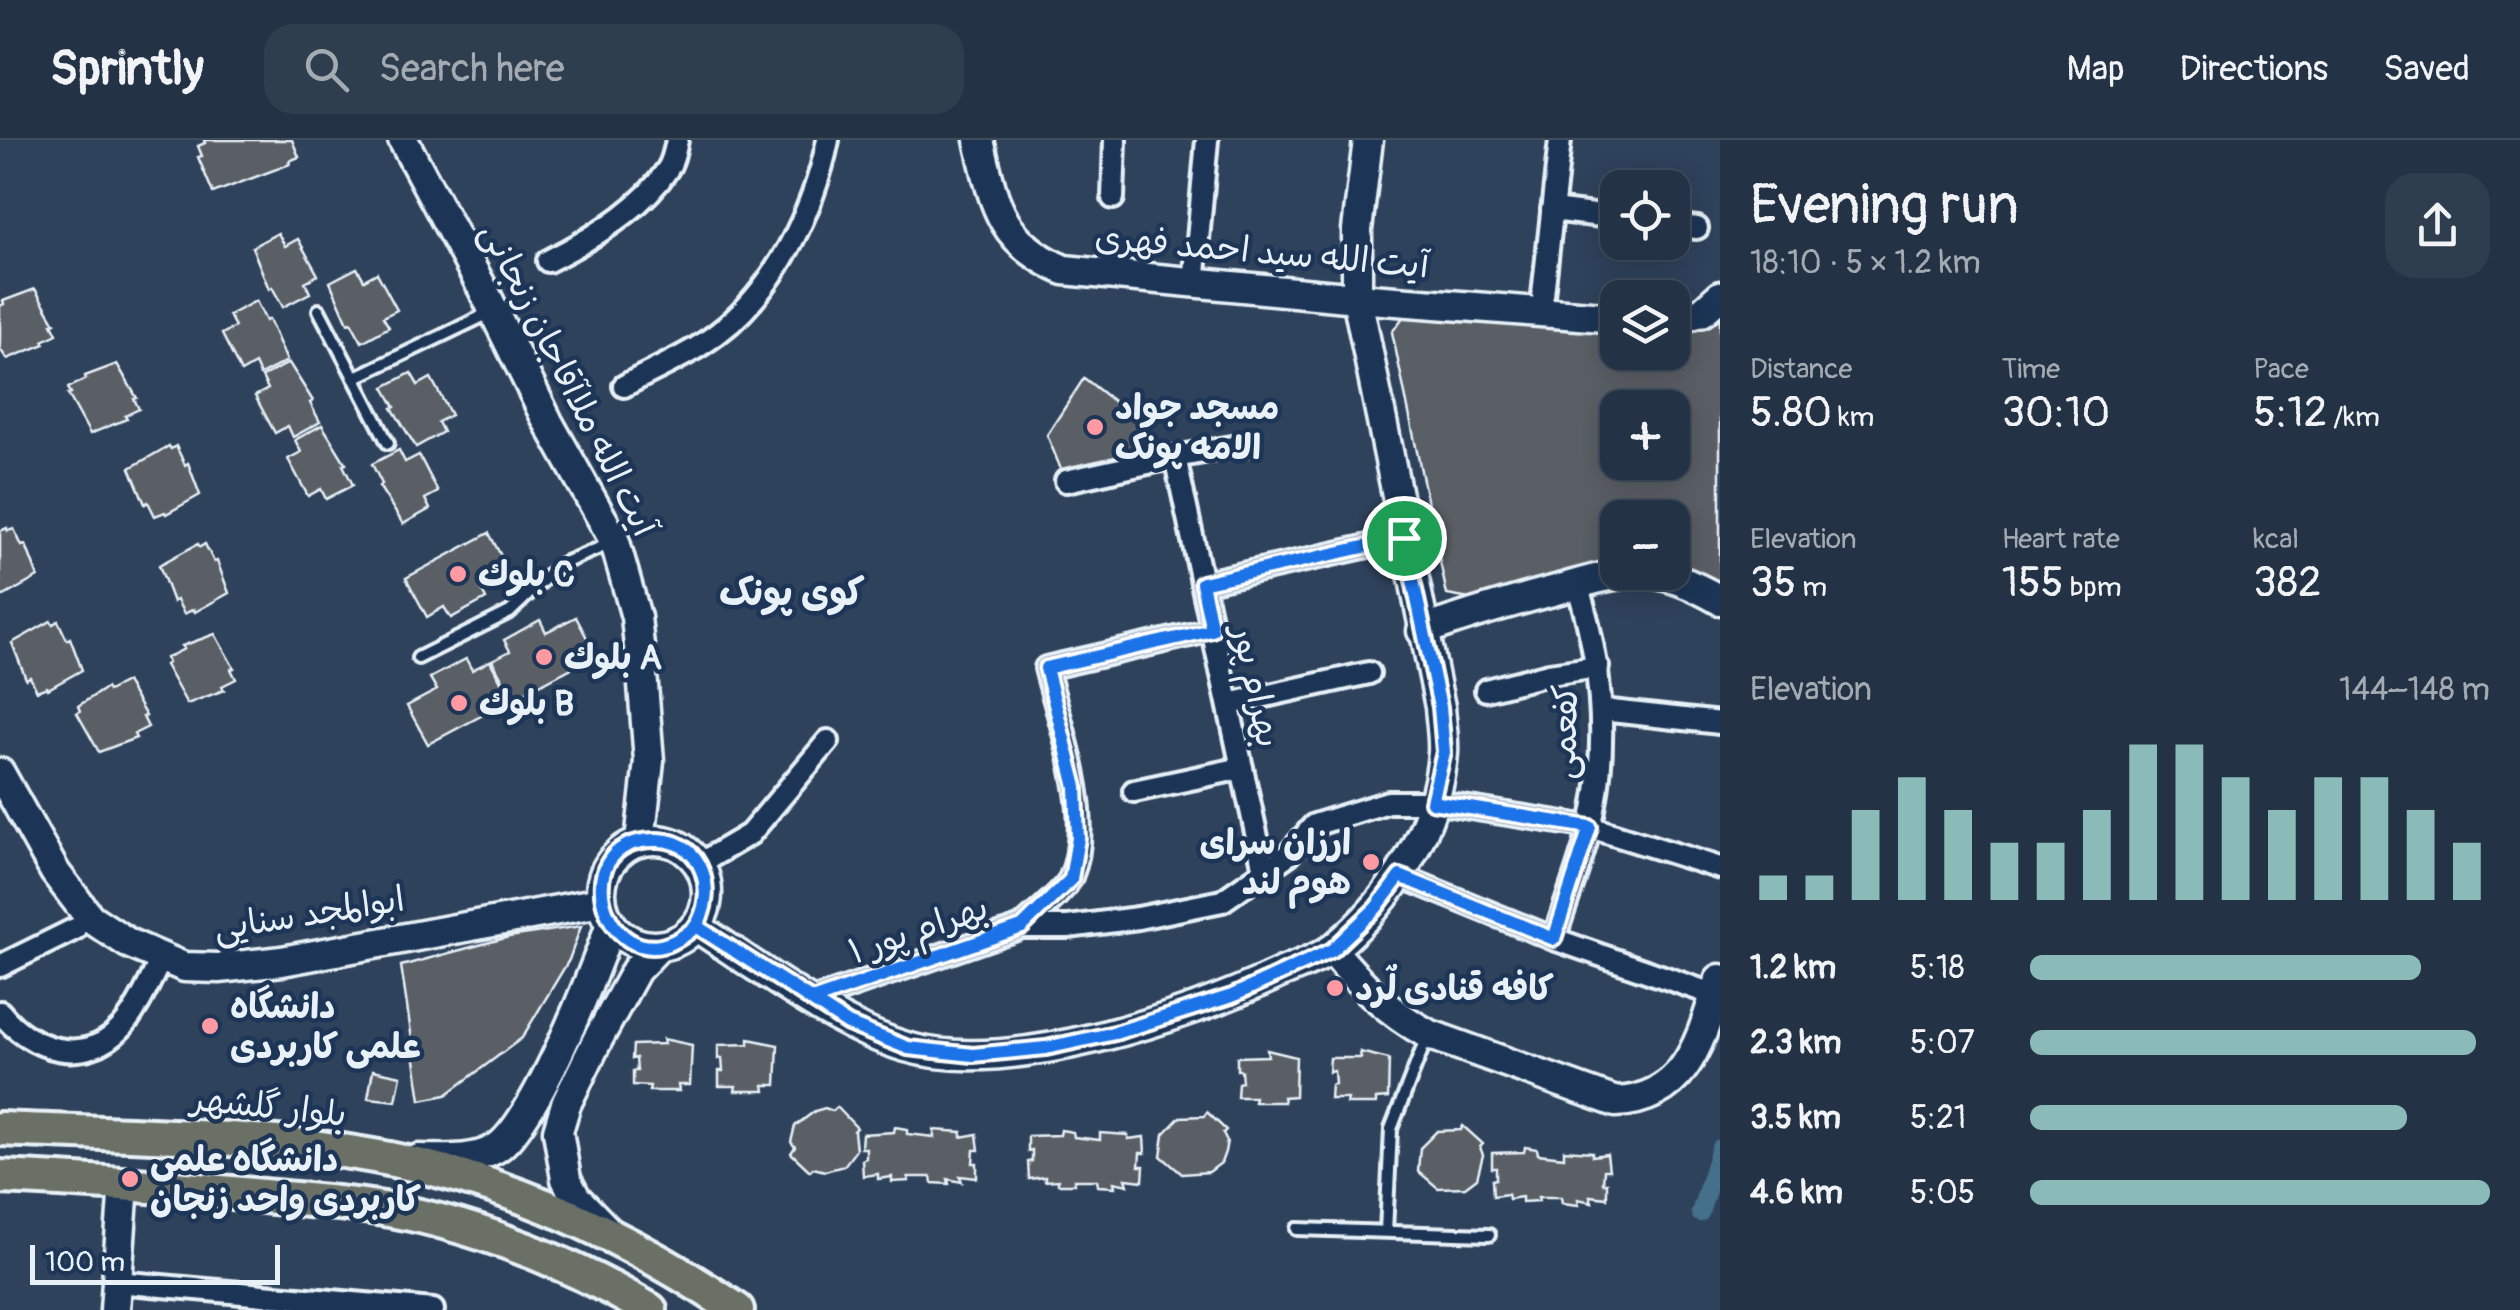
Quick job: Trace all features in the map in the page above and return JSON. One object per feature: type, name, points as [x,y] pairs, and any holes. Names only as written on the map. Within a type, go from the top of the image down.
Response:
[{"type":"main road","name":"آیت الله سید احمد فهری","points":[[979,140],[992,198],[1002,222],[1019,243],[1064,270],[1600,317]]},
{"type":"main road","points":[[696,926],[848,1024],[908,1048],[973,1055],[1046,1048],[1115,1033],[1232,996],[1332,950],[1376,908],[1400,876],[1429,818],[1444,752],[1440,707],[1357,298],[1357,230],[1368,140]]},
{"type":"main road","name":"آیت الله ملاآقاجان زنجانی","points":[[413,144],[548,422],[615,542],[636,617],[644,686],[649,760],[640,841]]},
{"type":"main road","points":[[1690,315],[1702,312],[1720,296]]},
{"type":"main road","points":[[1422,631],[1578,584],[1648,573],[1699,588],[1720,600]]},
{"type":"main road","name":"ابوالمجد سنایی","points":[[0,773],[55,872],[90,918],[128,943],[184,966],[219,968],[282,961],[606,913]]},
{"type":"main road","points":[[390,1159],[461,1158],[500,1146],[533,1102],[606,913],[603,876],[609,864],[628,846],[663,840],[684,848],[699,864],[708,889],[703,915],[696,926],[673,942],[659,946],[632,941],[606,913]]},
{"type":"main road","points":[[610,1233],[576,1198],[566,1179],[558,1131],[566,1104],[598,1039],[636,970],[659,946]]},
{"type":"main road","points":[[1332,950],[1367,992],[1428,1034],[1616,1102],[1633,1102],[1676,1079],[1688,1063],[1717,986]]},
{"type":"main road","name":"بلوار گلشهر","points":[[0,1129],[274,1143],[390,1159],[506,1192],[610,1233],[686,1275],[737,1310]]},
{"type":"main road","points":[[116,1296],[126,1134]]},
{"type":"main road","points":[[0,1177],[124,1183],[360,1206],[436,1220],[504,1240],[609,1286],[650,1310]]},
{"type":"street","points":[[548,261],[591,236],[647,194],[669,168],[678,140]]},
{"type":"street","points":[[624,386],[719,333],[747,306],[786,252],[820,175],[828,140]]},
{"type":"street","points":[[1112,198],[1116,140]]},
{"type":"street","points":[[1194,284],[1207,140]]},
{"type":"street","points":[[1543,294],[1560,140]]},
{"type":"street","points":[[1552,210],[1600,216]]},
{"type":"street","points":[[1690,227],[1697,228]]},
{"type":"street","points":[[1066,482],[1249,444]]},
{"type":"street","name":"بهرام پور","points":[[1175,457],[1264,870]]},
{"type":"street","points":[[1202,583],[1404,538]]},
{"type":"street","name":"کفعمی","points":[[1554,939],[1590,827],[1601,754],[1598,667],[1578,584]]},
{"type":"street","points":[[1022,927],[1071,879],[1078,838],[1076,787],[1046,668],[1212,630]]},
{"type":"street","points":[[1486,690],[1598,667]]},
{"type":"street","points":[[1228,704],[1369,673]]},
{"type":"street","points":[[1602,710],[1720,723]]},
{"type":"street","points":[[699,864],[750,834],[828,741]]},
{"type":"street","points":[[1134,791],[1242,768]]},
{"type":"street","name":"بهرام پور ۱","points":[[812,1000],[1022,927],[1085,924],[1222,901],[1290,854],[1314,825],[1388,802],[1432,802],[1590,827],[1720,868]]},
{"type":"street","points":[[1400,876],[1554,939],[1717,986]]},
{"type":"street","points":[[0,966],[75,929]]},
{"type":"street","points":[[0,1012],[10,1033],[37,1045],[68,1050],[99,1046],[122,1027],[162,958]]},
{"type":"street","points":[[116,1296],[434,1310]]},
{"type":"lane","points":[[354,378],[479,318],[492,307]]},
{"type":"lane","points":[[319,310],[388,443]]},
{"type":"lane","points":[[418,658],[510,612],[559,565],[615,542]]},
{"type":"lane","points":[[1386,1231],[1391,1128],[1428,1034]]},
{"type":"lane","points":[[1297,1229],[1489,1235]]},
{"type":"building","points":[[204,140],[292,140],[299,157],[213,193],[198,157],[202,156],[198,146]]},
{"type":"building","points":[[278,233],[285,246],[298,239],[318,275],[305,282],[310,293],[283,307],[272,287],[269,289],[252,247]]},
{"type":"building","points":[[357,268],[364,280],[377,273],[397,310],[383,317],[389,327],[362,342],[351,322],[348,323],[330,282]]},
{"type":"building","points":[[35,289],[55,323],[52,324],[57,334],[43,341],[45,344],[7,359],[0,349],[0,306],[3,301]]},
{"type":"building","points":[[256,301],[266,321],[269,319],[287,361],[260,375],[255,364],[241,372],[222,334],[235,327],[229,315]]},
{"type":"building","points":[[1407,312],[1600,326],[1600,370],[1690,370],[1690,328],[1720,318],[1720,590],[1690,574],[1690,500],[1600,500],[1600,563],[1470,599],[1447,595],[1392,332]]},
{"type":"building","points":[[289,363],[313,401],[310,403],[320,422],[293,437],[288,426],[275,433],[255,396],[268,389],[262,377]]},
{"type":"building","points":[[117,364],[137,398],[134,399],[139,409],[125,416],[127,419],[90,434],[68,388],[86,379],[85,376]]},
{"type":"building","points":[[411,373],[418,385],[431,378],[451,415],[438,422],[443,432],[416,447],[384,387]]},
{"type":"building","name":"مسجد جواد الامه پونک","points":[[1084,378],[1136,419],[1142,462],[1064,477],[1047,435]]},
{"type":"building","points":[[322,425],[346,464],[343,465],[353,485],[326,499],[321,489],[308,496],[288,459],[301,452],[295,440]]},
{"type":"building","points":[[169,446],[176,446],[185,465],[188,463],[200,495],[155,516],[148,502],[145,504],[130,468]]},
{"type":"building","points":[[399,450],[405,462],[419,455],[438,492],[425,499],[430,509],[403,524],[379,486],[382,484],[372,464]]},
{"type":"building","points":[[14,529],[22,546],[26,545],[38,577],[4,596],[0,595],[0,531]]},
{"type":"building","name":"بلوك C","points":[[489,533],[509,571],[480,587],[486,599],[451,618],[444,607],[427,617],[406,578]]},
{"type":"building","points":[[205,544],[214,562],[217,561],[229,593],[184,614],[177,600],[173,602],[159,565]]},
{"type":"building","name":"بلوك A","points":[[576,617],[596,655],[513,699],[492,660],[510,651],[504,640],[540,620],[546,632]]},
{"type":"building","points":[[51,621],[58,621],[67,640],[70,638],[82,670],[37,691],[30,677],[26,679],[12,643]]},
{"type":"building","points":[[215,634],[236,679],[222,686],[224,690],[187,704],[165,665],[166,658],[184,649],[182,646]]},
{"type":"building","name":"بلوك B","points":[[466,659],[472,670],[490,661],[511,700],[428,744],[407,706],[437,690],[430,678]]},
{"type":"building","points":[[126,682],[146,716],[143,717],[148,727],[134,734],[136,738],[99,752],[77,713],[78,706],[106,688],[108,691]]},
{"type":"building","points":[[581,926],[569,960],[522,1038],[446,1095],[421,1100],[401,966],[509,937]]},
{"type":"building","points":[[663,1039],[692,1045],[690,1085],[678,1085],[679,1091],[649,1091],[650,1086],[633,1085],[633,1071],[637,1071],[636,1058],[632,1059],[633,1045],[664,1044]]},
{"type":"building","points":[[749,1039],[778,1045],[776,1085],[764,1085],[765,1091],[735,1091],[736,1086],[719,1086],[719,1071],[723,1071],[718,1045],[749,1044]]},
{"type":"building","points":[[1267,1050],[1296,1057],[1295,1096],[1283,1097],[1284,1102],[1254,1102],[1255,1097],[1237,1097],[1238,1083],[1242,1082],[1237,1057],[1268,1056]]},
{"type":"building","points":[[1360,1052],[1389,1059],[1388,1098],[1376,1099],[1376,1104],[1347,1104],[1348,1099],[1330,1099],[1331,1085],[1335,1084],[1334,1071],[1329,1072],[1330,1058],[1361,1058]]},
{"type":"building","points":[[373,1070],[401,1076],[396,1101],[368,1098]]},
{"type":"building","points":[[837,1107],[857,1128],[856,1150],[844,1166],[810,1171],[791,1153],[795,1147],[791,1142],[795,1126],[815,1111],[833,1111]]},
{"type":"building","points":[[1207,1112],[1226,1130],[1221,1163],[1209,1172],[1182,1174],[1161,1156],[1164,1134],[1180,1117],[1204,1116]]},
{"type":"building","points":[[1463,1126],[1483,1144],[1477,1178],[1465,1187],[1438,1188],[1418,1171],[1420,1148],[1437,1131],[1461,1130]]},
{"type":"building","points":[[895,1127],[907,1129],[907,1134],[934,1137],[934,1130],[962,1132],[961,1137],[977,1134],[979,1150],[974,1150],[973,1163],[977,1163],[977,1178],[960,1176],[962,1182],[948,1179],[949,1184],[932,1183],[931,1177],[892,1182],[892,1177],[878,1179],[878,1174],[863,1176],[866,1148],[861,1148],[862,1134],[894,1132]]},
{"type":"building","points":[[1061,1130],[1073,1132],[1074,1137],[1100,1140],[1100,1133],[1128,1135],[1128,1139],[1144,1137],[1145,1153],[1140,1153],[1139,1166],[1144,1166],[1143,1181],[1126,1179],[1128,1185],[1114,1182],[1115,1187],[1098,1186],[1097,1180],[1058,1184],[1058,1180],[1045,1181],[1045,1177],[1029,1179],[1032,1150],[1028,1151],[1028,1136],[1060,1135]]},
{"type":"building","points":[[1525,1147],[1537,1149],[1538,1154],[1564,1157],[1564,1150],[1592,1152],[1592,1156],[1607,1154],[1609,1170],[1604,1170],[1603,1183],[1607,1183],[1607,1198],[1590,1196],[1592,1202],[1578,1199],[1579,1205],[1562,1203],[1561,1197],[1522,1202],[1522,1197],[1509,1199],[1508,1194],[1493,1196],[1496,1168],[1492,1168],[1492,1153],[1524,1152]]},
{"type":"waterway","points":[[1700,1213],[1720,1148]]},
{"type":"place","name":"مسجد جواد الامه پونک","points":[[1095,427]]},
{"type":"place","name":"بلوك C","points":[[458,574]]},
{"type":"place","name":"بلوك A","points":[[544,657]]},
{"type":"place","name":"بلوك B","points":[[459,703]]},
{"type":"place","name":"ارزان سرای هوم لند","points":[[1371,862]]},
{"type":"place","name":"کافه قنادی لٌرد","points":[[1335,988]]},
{"type":"place","name":"دانشگاه علمی کاربردی","points":[[210,1026]]},
{"type":"place","name":"دانشگاه علمی کاربردی واحد زنجان","points":[[130,1179]]},
{"type":"district","name":"کوی پونک","points":[[792,592]]},
{"type":"route","points":[[1404,538],[1202,583],[1212,630],[1046,668],[1076,787],[1078,838],[1071,879],[1022,927],[812,1000],[696,926],[703,915],[708,889],[699,864],[684,848],[663,840],[640,841],[617,854],[600,889],[605,914],[620,934],[645,945],[673,942],[696,926],[848,1024],[908,1048],[973,1055],[1046,1048],[1115,1033],[1232,996],[1332,950],[1376,908],[1400,876],[1554,939],[1590,827],[1432,802],[1444,752],[1440,707],[1404,538]]}]
